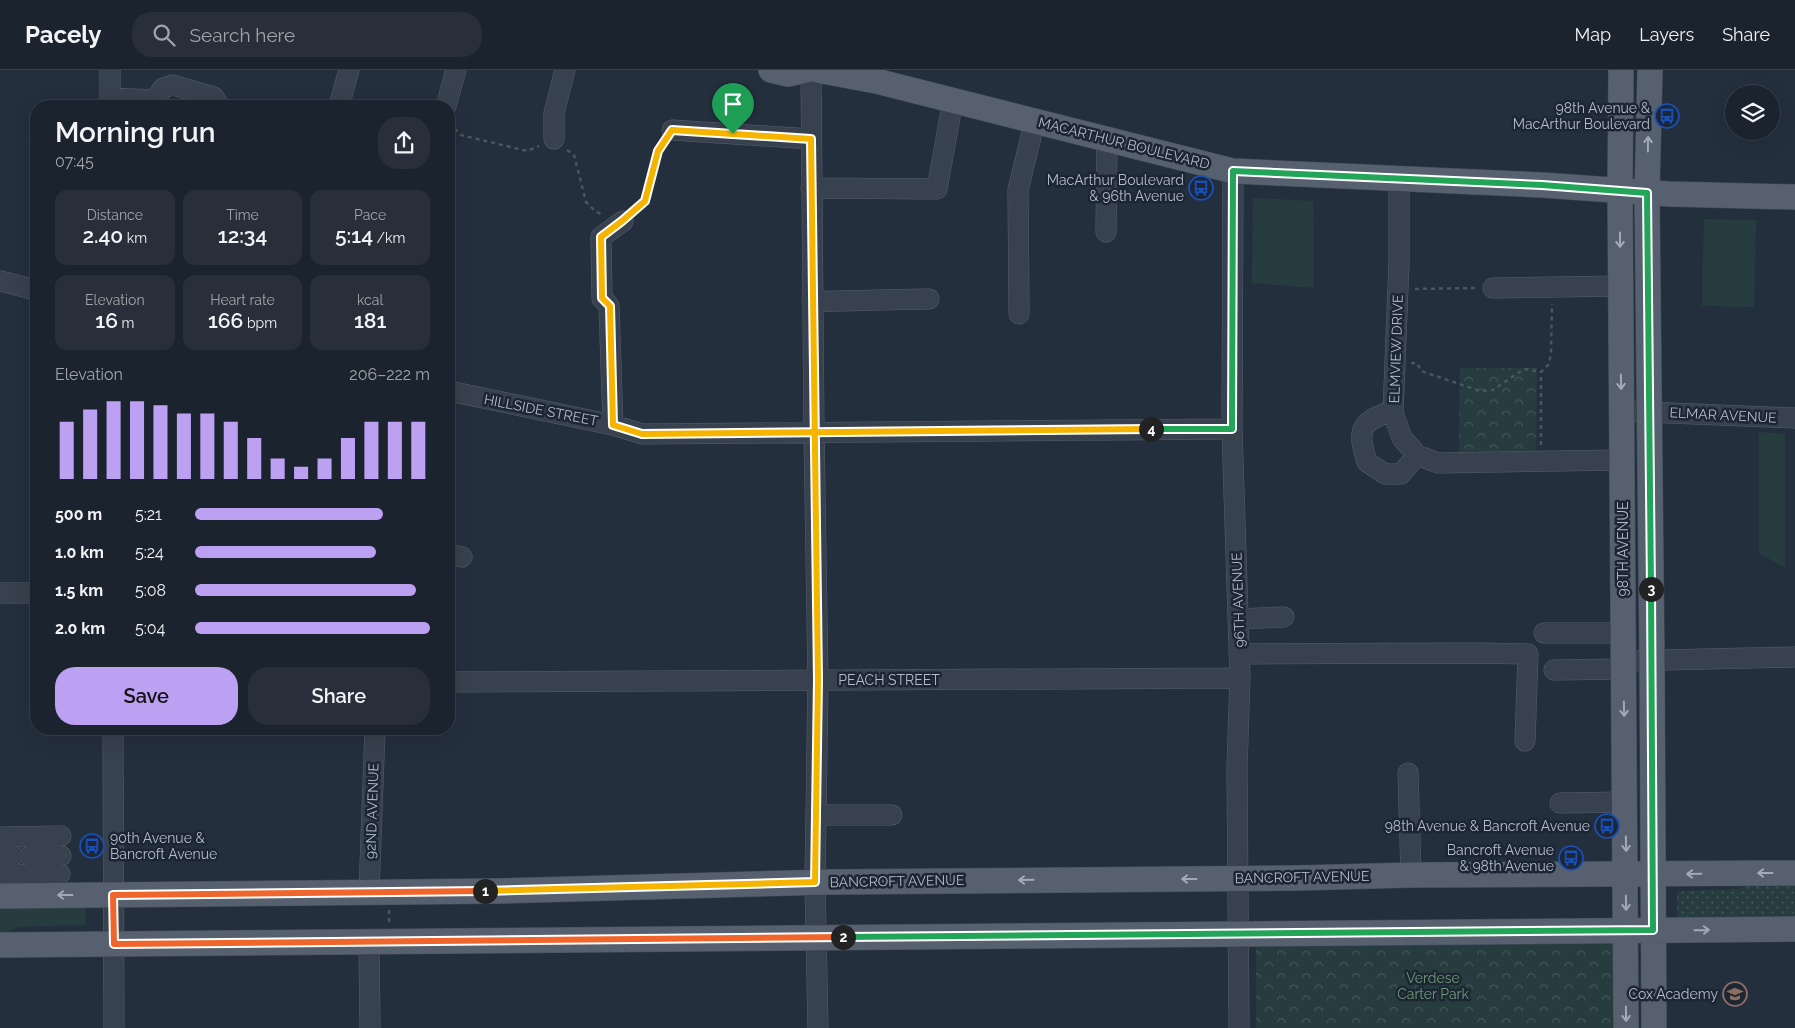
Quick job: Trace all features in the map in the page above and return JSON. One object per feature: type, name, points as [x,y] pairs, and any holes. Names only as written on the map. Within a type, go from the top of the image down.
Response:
[{"type":"main road","points":[[771,70],[788,74],[806,70]]},
{"type":"main road","name":"MACARTHUR BOULEVARD","points":[[817,70],[870,79],[1233,171],[1542,185],[1647,193],[1795,197]]},
{"type":"main road","name":"98TH AVENUE","points":[[1621,70],[1620,286],[1626,1028]]},
{"type":"main road","name":"98TH AVENUE","points":[[1650,70],[1647,193],[1654,1028]]},
{"type":"main road","name":"BANCROFT AVENUE","points":[[8,863],[113,895],[500,891],[815,882],[1411,875],[1795,873]]},
{"type":"main road","points":[[0,945],[1795,929]]},
{"type":"street","points":[[110,70],[110,100]]},
{"type":"street","points":[[342,100],[349,70]]},
{"type":"street","points":[[448,100],[456,70]]},
{"type":"street","points":[[554,139],[554,113],[565,70]]},
{"type":"street","points":[[811,70],[812,300],[818,680],[815,882],[818,1028]]},
{"type":"street","points":[[157,100],[163,88],[173,85],[214,97],[216,100]]},
{"type":"street","points":[[811,188],[937,189],[953,100]]},
{"type":"street","points":[[1019,314],[1018,190],[1035,120]]},
{"type":"street","points":[[672,130],[811,139]]},
{"type":"street","points":[[1106,232],[1107,138]]},
{"type":"street","name":"96TH AVENUE","points":[[1233,171],[1232,429],[1240,678],[1236,768],[1238,1028]]},
{"type":"street","name":"ELMVIEW DRIVE","points":[[1398,179],[1398,289],[1393,410],[1402,438],[1417,455]]},
{"type":"street","points":[[613,425],[610,306],[602,298],[601,237],[622,221]]},
{"type":"street","points":[[0,281],[30,288]]},
{"type":"street","points":[[1493,288],[1620,286]]},
{"type":"street","points":[[812,300],[842,302],[930,299]]},
{"type":"street","name":"HILLSIDE STREET","points":[[455,392],[613,425],[642,434],[1232,429]]},
{"type":"street","points":[[1393,410],[1371,418],[1364,427],[1361,444],[1367,462],[1385,474],[1401,474],[1417,455],[1438,463],[1622,460]]},
{"type":"street","name":"ELMAR AVENUE","points":[[1622,411],[1795,418]]},
{"type":"street","points":[[0,593],[30,593]]},
{"type":"street","points":[[1238,619],[1284,618]]},
{"type":"street","points":[[1544,633],[1622,633]]},
{"type":"street","points":[[1239,654],[1528,654],[1526,741]]},
{"type":"street","points":[[1554,670],[1652,661],[1795,657]]},
{"type":"street","name":"PEACH STREET","points":[[455,682],[1240,678]]},
{"type":"street","points":[[113,735],[114,1028]]},
{"type":"street","name":"92ND AVENUE","points":[[375,735],[379,892]]},
{"type":"street","points":[[1408,773],[1411,875]]},
{"type":"street","points":[[1560,803],[1625,802]]},
{"type":"street","points":[[816,815],[892,815]]},
{"type":"street","points":[[8,863],[61,836]]},
{"type":"street","points":[[8,863],[61,865],[8,863]]},
{"type":"street","points":[[370,1028],[379,941]]},
{"type":"path","points":[[455,129],[461,135],[527,151],[554,139],[574,155],[586,202],[596,212],[622,221],[645,201],[658,151],[672,130]]},
{"type":"path","points":[[1541,462],[1541,372],[1549,364],[1552,353],[1552,287]]},
{"type":"path","points":[[1398,289],[1493,288]]},
{"type":"path","points":[[1394,362],[1417,363],[1421,371],[1480,391],[1493,390],[1524,369],[1541,372]]},
{"type":"path","points":[[379,892],[379,941]]},
{"type":"green space","points":[[1253,198],[1313,201],[1314,288],[1252,283]]},
{"type":"green space","points":[[1704,219],[1756,220],[1754,307],[1702,306]]},
{"type":"green space","points":[[1460,368],[1537,368],[1536,456],[1459,455]]},
{"type":"green space","points":[[1759,432],[1785,434],[1785,568],[1759,553]]},
{"type":"green space","points":[[1795,880],[1795,921],[1677,922],[1677,893],[1682,891],[1737,889],[1757,883]]},
{"type":"green space","points":[[0,905],[85,905],[86,925],[19,927],[0,934]]},
{"type":"green space","name":"Verdese Carter Park","points":[[1613,943],[1614,1028],[1256,1028],[1256,945]]},
{"type":"place","name":"98th Avenue & MacArthur Boulevard","points":[[1667,116]]},
{"type":"place","name":"MacArthur Boulevard & 96th Avenue","points":[[1201,188]]},
{"type":"place","name":"98th Avenue & Bancroft Avenue","points":[[1607,826]]},
{"type":"place","name":"90th Avenue & Bancroft Avenue","points":[[92,846]]},
{"type":"place","name":"Bancroft Avenue & 98th Avenue","points":[[1571,858]]},
{"type":"place","name":"Cox Academy","points":[[1735,994]]},
{"type":"route","points":[[733,134],[672,130],[658,151],[645,201],[601,237],[602,298],[610,306],[613,425],[642,434],[675,433],[814,432],[828,432],[1214,429],[1232,429],[1233,171],[1542,185],[1647,193],[1653,930],[114,944],[113,895],[500,891],[815,882],[818,680],[814,432],[811,139],[733,134]]}]
